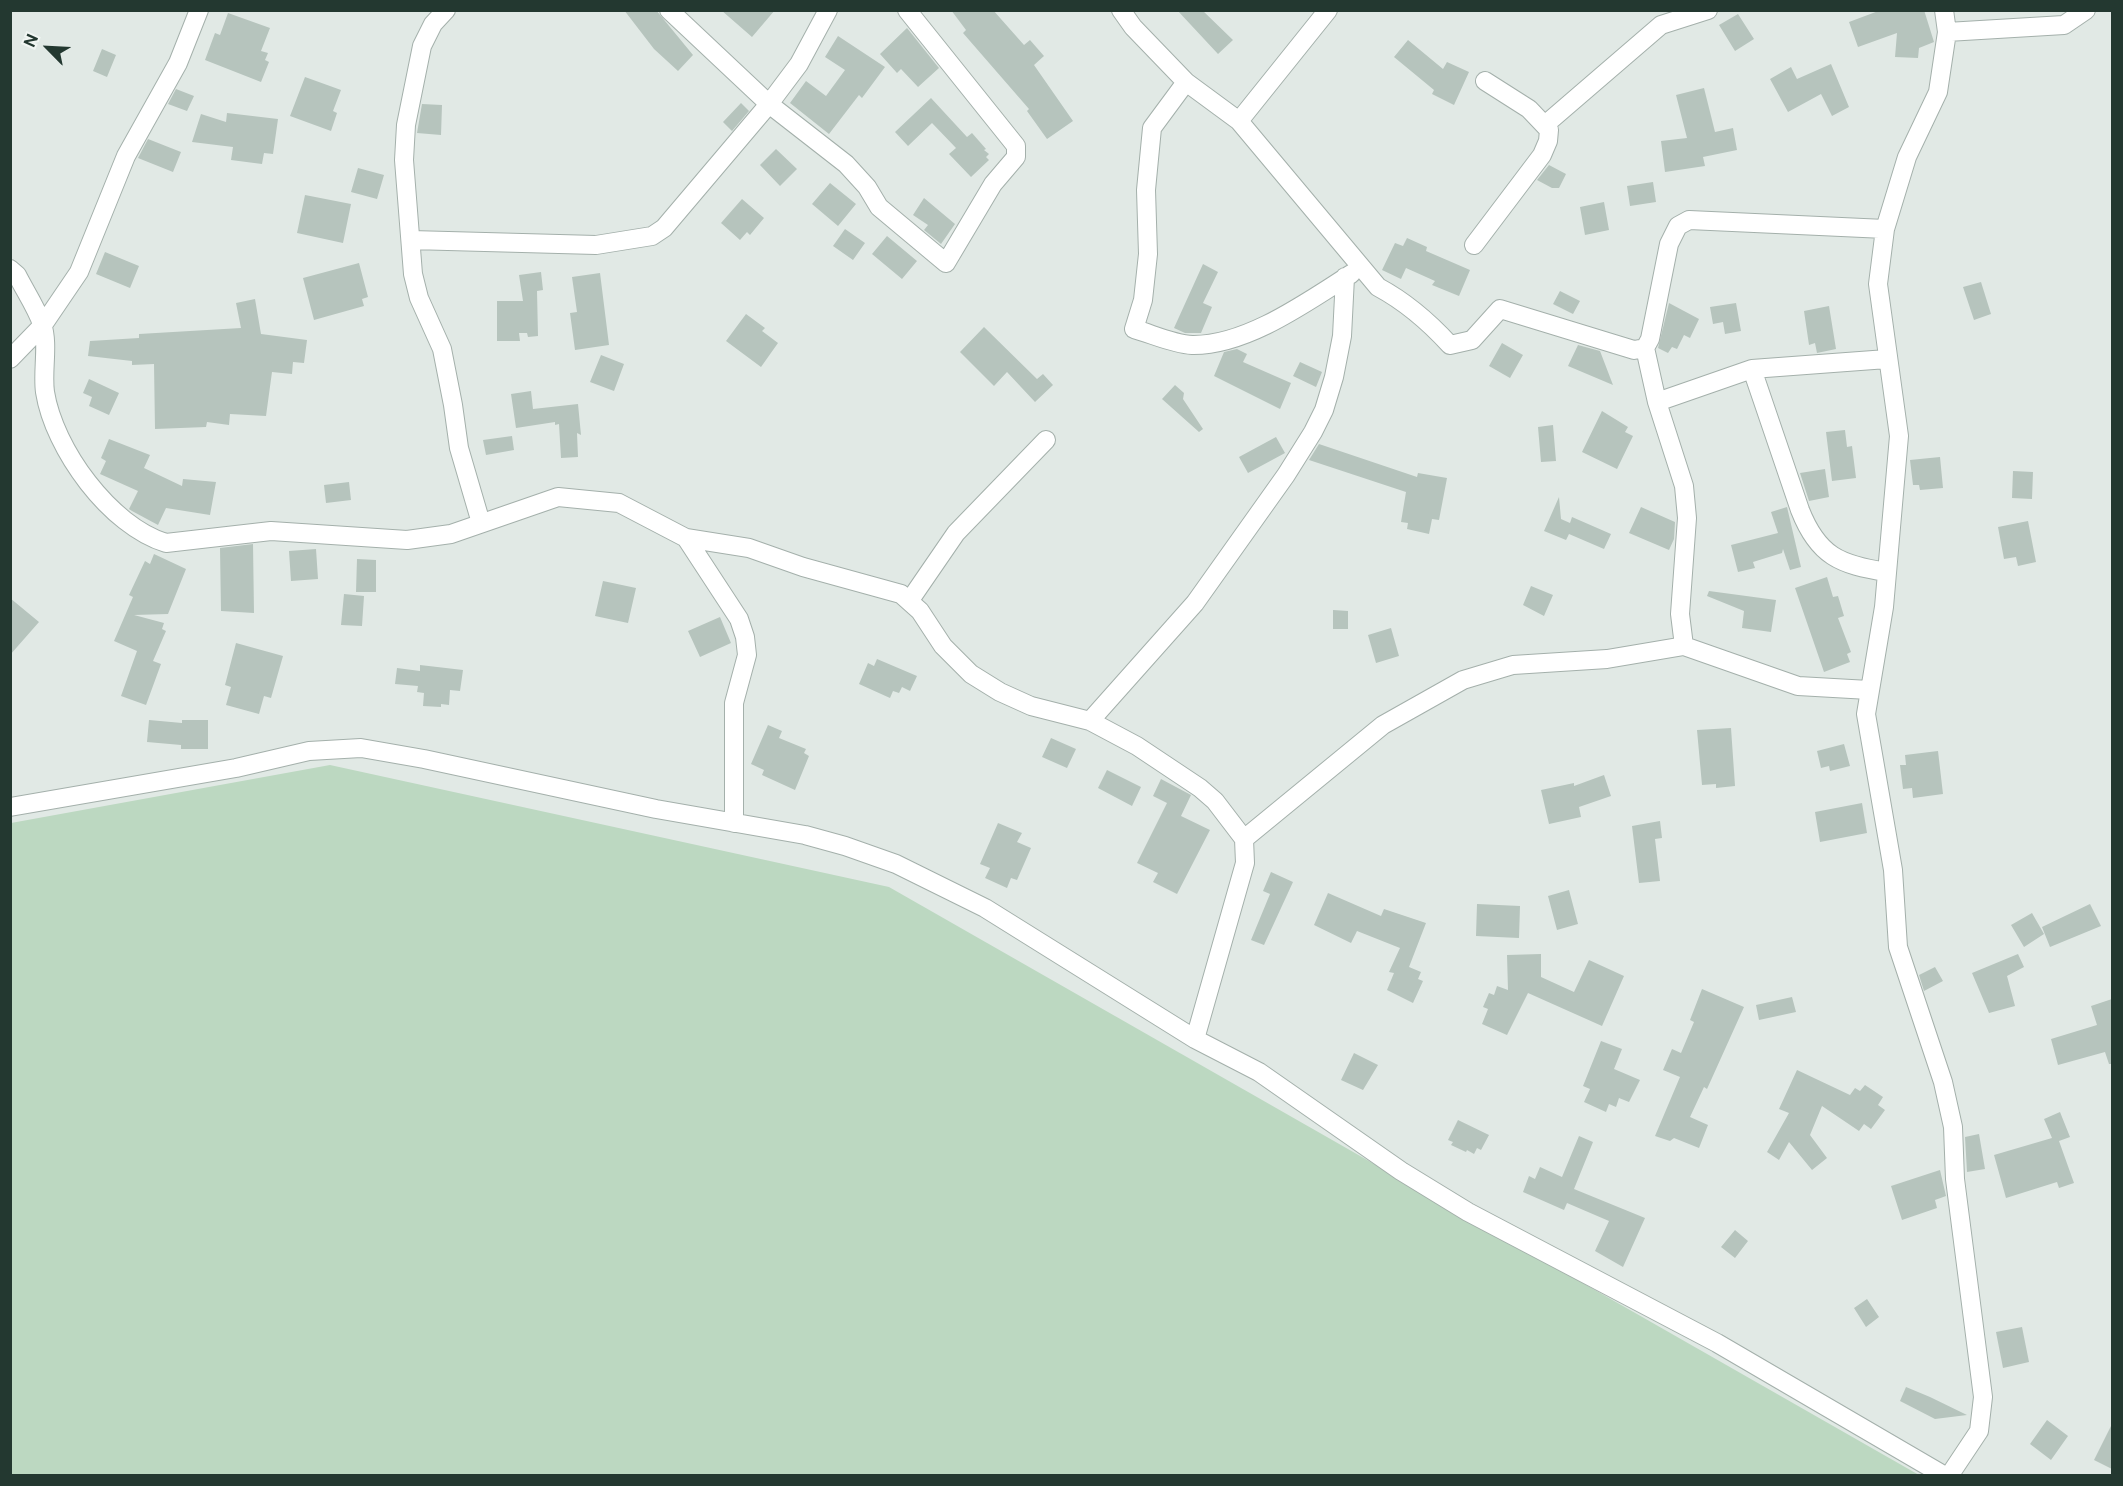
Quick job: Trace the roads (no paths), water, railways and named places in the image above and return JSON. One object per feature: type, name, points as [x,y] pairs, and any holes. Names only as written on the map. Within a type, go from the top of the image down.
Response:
[{"type":"street","points":[[10,359],[43,326],[79,272],[92,246],[126,156],[178,63],[199,10]]},
{"type":"street","points":[[446,10],[433,24],[422,46],[406,125],[404,160],[413,274],[419,298],[442,349],[459,448],[481,523]]},
{"type":"street","points":[[669,10],[769,105],[846,164],[867,188],[879,207],[946,263],[993,184],[1016,157],[1017,151],[1016,146],[907,10]]},
{"type":"street","points":[[411,240],[596,245],[652,236],[664,228],[769,105],[799,64],[828,10]]},
{"type":"street","points":[[1121,10],[1133,27],[1186,81],[1239,121],[1352,273],[1397,297],[1431,324],[1450,345],[1472,340],[1500,309],[1634,350],[1645,348]]},
{"type":"street","points":[[1239,121],[1328,10]]},
{"type":"street","points":[[1546,124],[1660,18],[1708,10]]},
{"type":"street","points":[[10,807],[236,768],[309,751],[361,748],[424,759],[656,809],[805,835],[845,846],[896,864],[985,908],[1195,1039],[1259,1072],[1401,1171],[1468,1212],[1717,1343],[1947,1476],[1979,1431],[1983,1397],[1955,1179],[1953,1127],[1943,1082],[1898,946],[1893,870],[1866,714],[1884,608],[1899,436],[1878,284],[1885,230],[1907,157],[1938,92],[1947,32],[1944,10]]},
{"type":"street","points":[[1947,32],[2064,25],[2086,10]]},
{"type":"street","points":[[1186,81],[1152,128],[1146,190],[1148,254],[1143,300],[1134,329],[1194,345],[1229,338],[1290,314],[1352,273]]},
{"type":"street","points":[[1474,245],[1542,155],[1548,141],[1546,124],[1529,108],[1485,81]]},
{"type":"street","points":[[1684,646],[1680,614],[1687,518],[1684,486],[1657,402],[1645,348],[1650,339],[1669,244],[1678,226],[1689,220],[1885,230]]},
{"type":"street","points":[[10,268],[17,275],[43,326],[45,392],[56,432],[93,489],[117,515],[152,539],[166,543],[271,531],[407,540],[452,534],[558,497],[619,503],[686,538],[749,548],[803,567],[892,590],[910,600],[943,646],[971,674],[1000,692],[1031,706],[1090,721],[1137,746],[1200,788],[1215,801],[1244,839],[1245,863],[1195,1039]]},
{"type":"street","points":[[1090,721],[1195,603],[1286,475],[1312,432],[1324,410],[1334,377],[1352,273]]},
{"type":"street","points":[[1657,402],[1752,369],[1887,359]]},
{"type":"street","points":[[1752,369],[1804,518],[1821,548],[1844,563],[1887,572]]},
{"type":"street","points":[[910,600],[956,533],[1046,440]]},
{"type":"street","points":[[686,538],[739,619],[746,637],[747,655],[734,703],[734,824]]},
{"type":"street","points":[[1244,839],[1383,725],[1463,680],[1513,665],[1607,659],[1684,646],[1798,686],[1869,690]]}]
